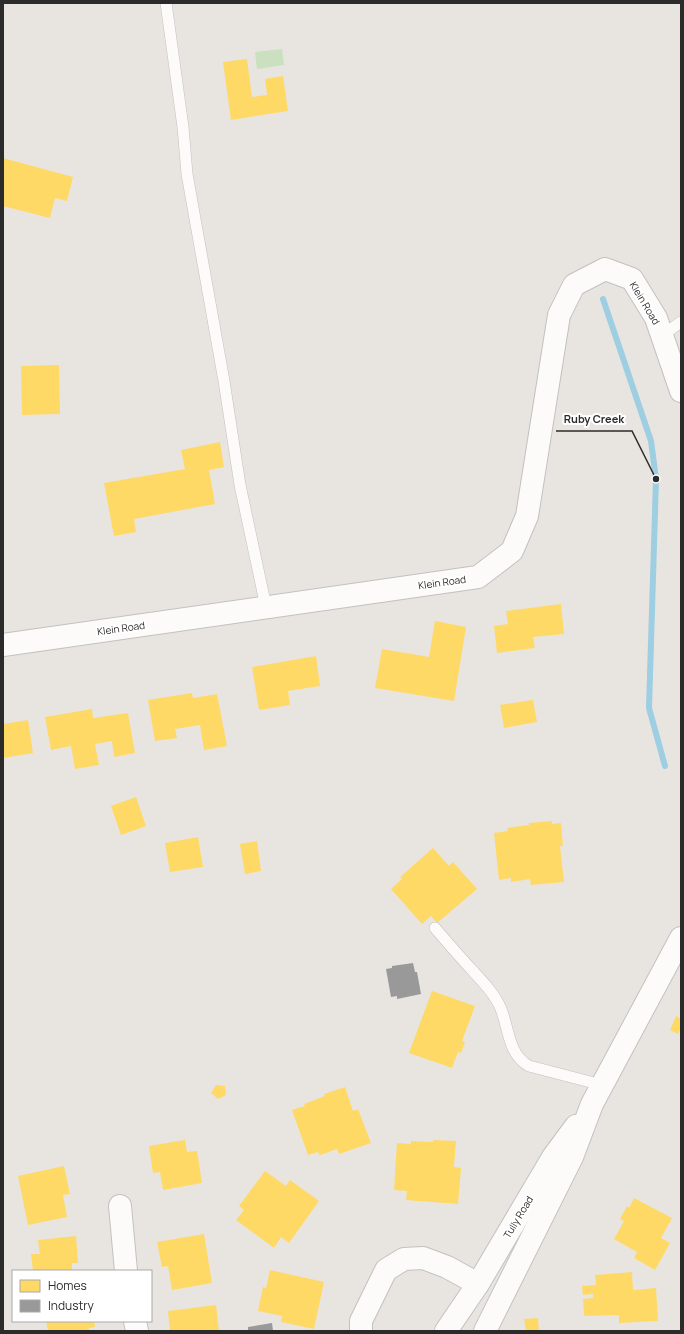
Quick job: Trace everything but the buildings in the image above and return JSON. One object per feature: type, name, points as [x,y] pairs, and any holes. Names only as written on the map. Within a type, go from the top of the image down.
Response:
[{"type":"street","name":"Klein Road","points":[[3,645],[478,577],[512,551],[527,516],[559,315],[574,285],[605,269],[632,279],[656,318],[681,391]]},
{"type":"street","name":"Tully Road","points":[[485,1331],[572,1157],[592,1104],[681,938]]},
{"type":"street","name":"Tully Road","points":[[446,1331],[478,1284],[553,1157],[592,1104]]},
{"type":"street","points":[[120,1206],[126,1270]]},
{"type":"street","points":[[362,1331],[361,1321],[386,1270],[404,1259],[423,1258],[447,1268],[478,1284],[476,1301],[477,1331]]},
{"type":"lane","points":[[166,3],[183,127],[188,181],[224,381],[240,485],[266,607]]},
{"type":"lane","points":[[663,335],[681,322]]},
{"type":"lane","points":[[435,928],[488,987],[496,999],[516,1055],[521,1061],[529,1066],[602,1084]]},
{"type":"green space","points":[[282,49],[284,65],[257,69],[255,52]]},
{"type":"waterway","points":[[603,299],[651,441],[656,479],[649,708],[665,766]]},
{"type":"place","name":"Ruby Creek","points":[[656,479]]}]
